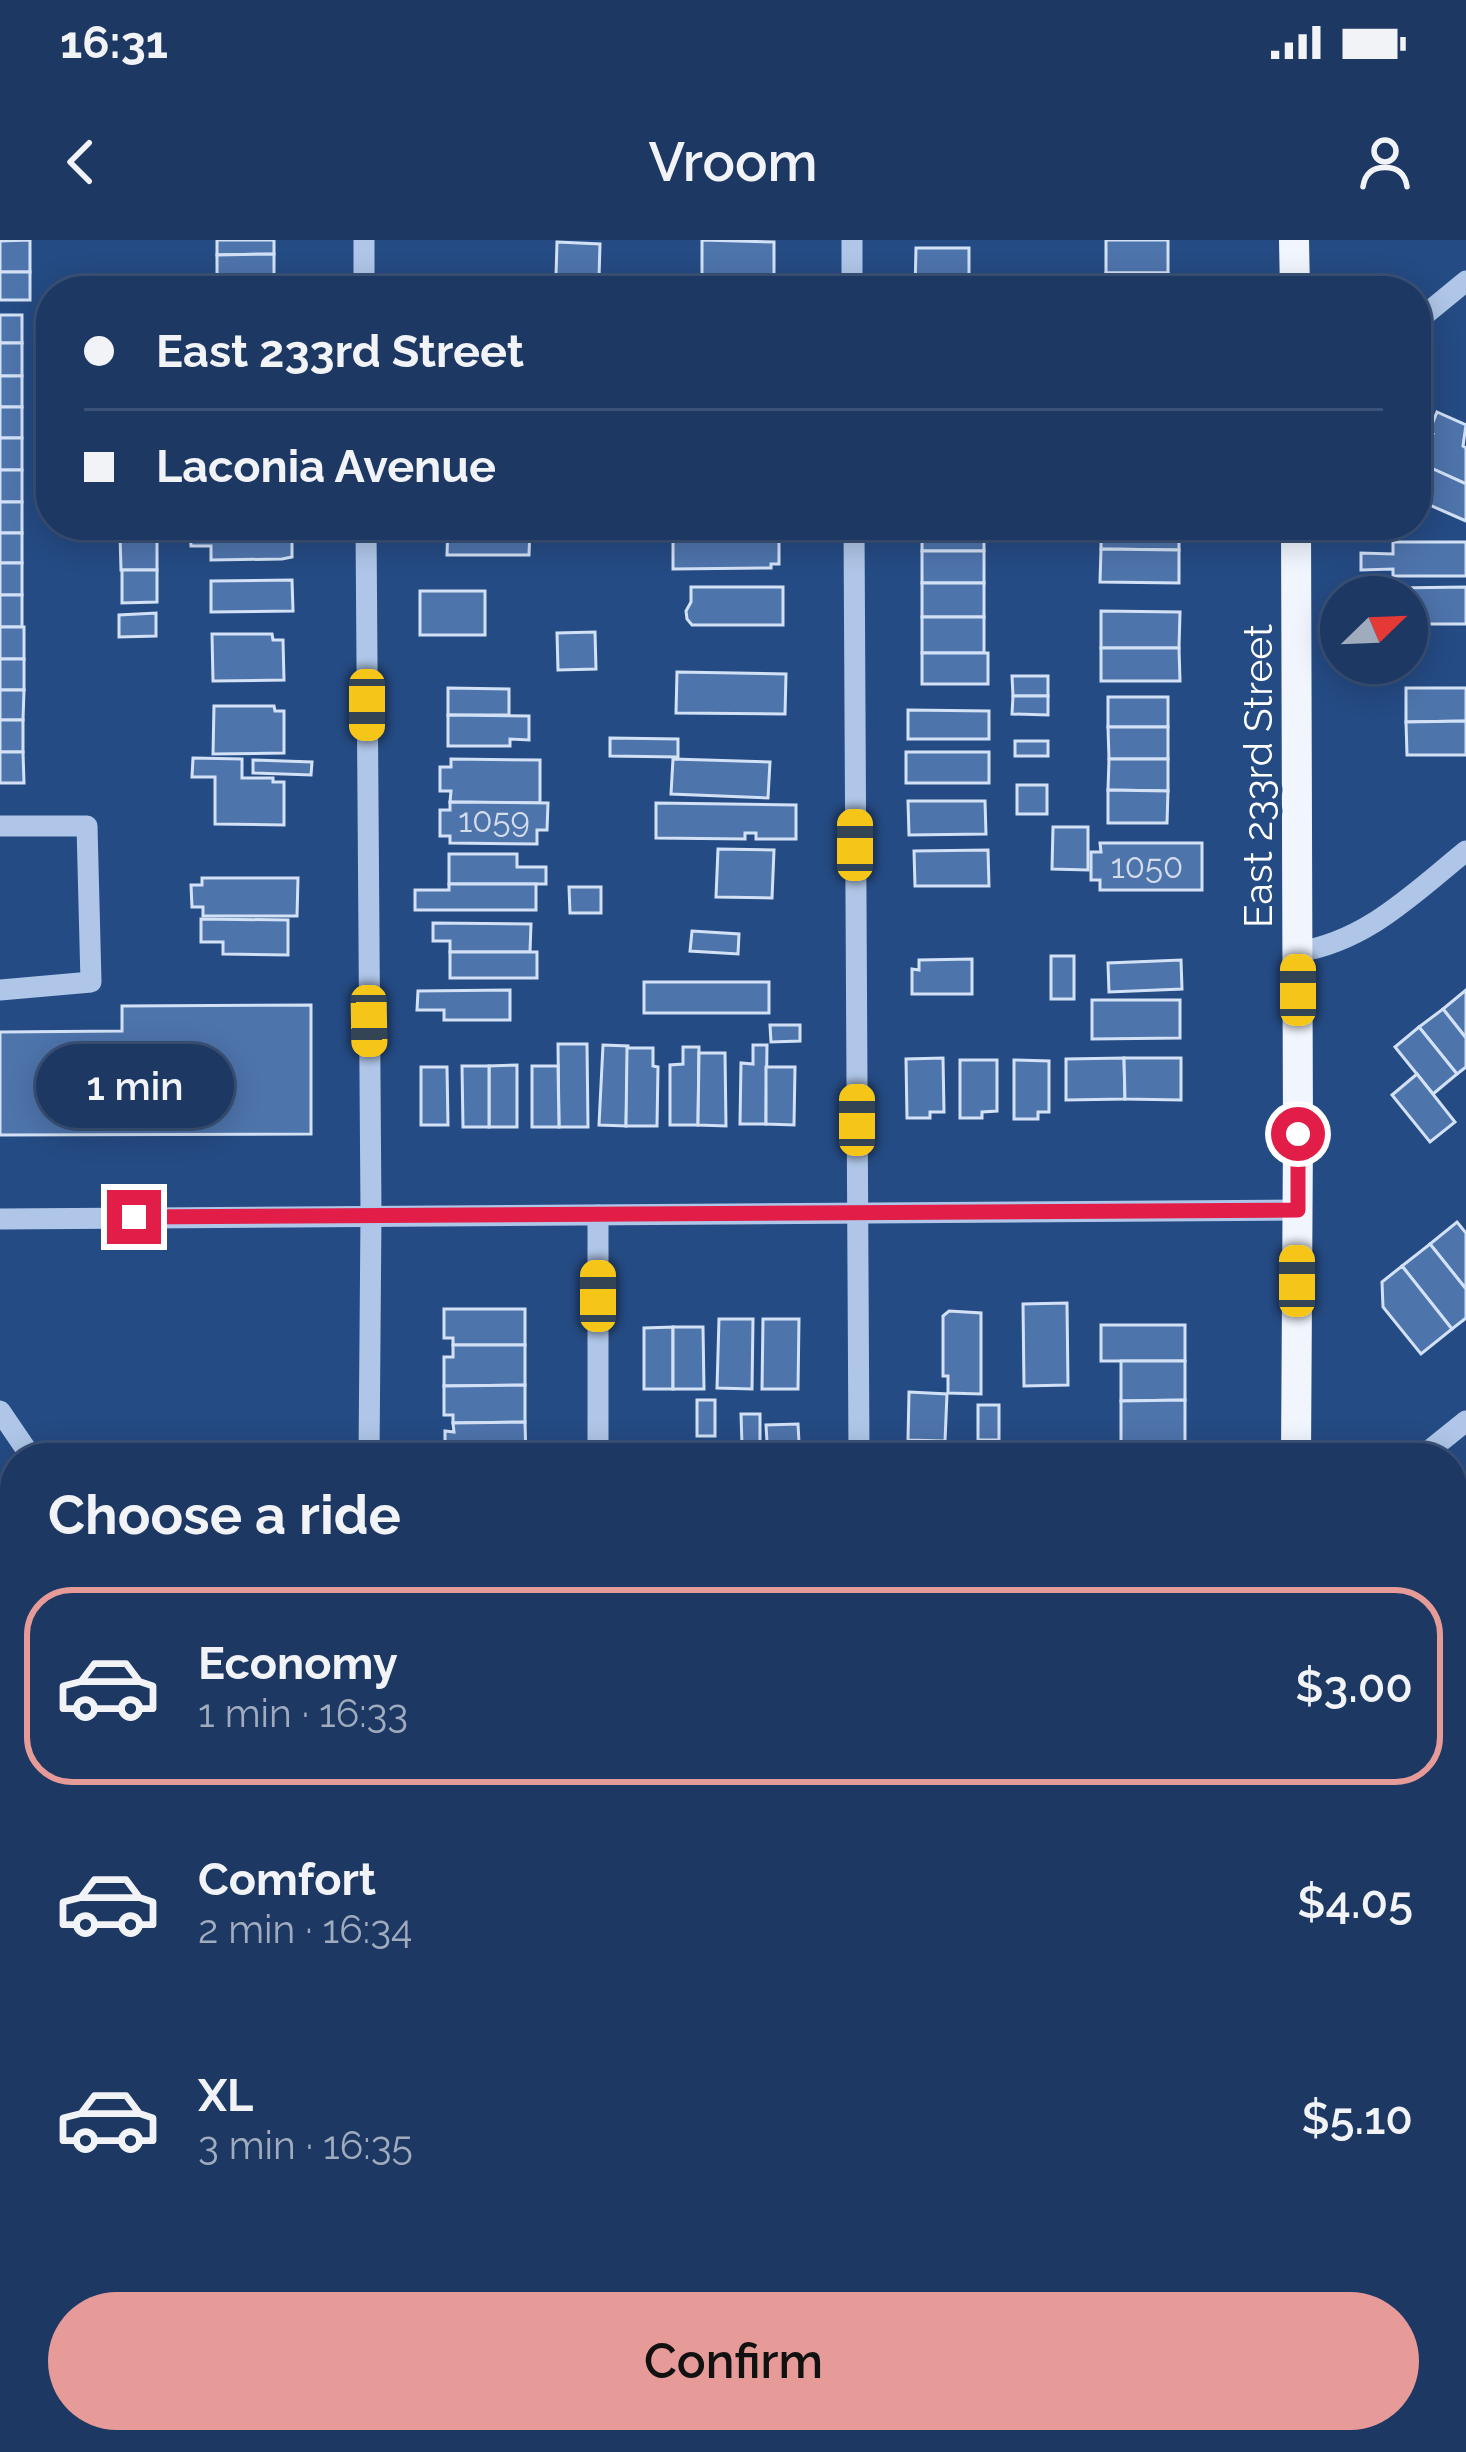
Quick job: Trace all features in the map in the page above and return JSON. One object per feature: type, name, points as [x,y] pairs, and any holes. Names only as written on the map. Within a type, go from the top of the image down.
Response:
[{"type":"main road","points":[[1294,240],[1294,276]]},
{"type":"main road","name":"East 233rd Street","points":[[1296,540],[1296,1443]]},
{"type":"street","points":[[364,240],[364,276]]},
{"type":"street","points":[[852,240],[852,276]]},
{"type":"street","points":[[1431,310],[1466,281]]},
{"type":"street","points":[[366,540],[369,1443]]},
{"type":"street","points":[[854,540],[859,1443]]},
{"type":"street","points":[[0,826],[87,826],[92,982],[0,990]]},
{"type":"street","points":[[1298,952],[1330,946],[1362,931],[1466,851]]},
{"type":"street","points":[[0,1219],[1298,1210]]},
{"type":"street","points":[[598,1215],[598,1443]]},
{"type":"street","points":[[0,1411],[22,1443]]},
{"type":"street","points":[[1438,1443],[1466,1420]]},
{"type":"building","points":[[30,240],[30,272],[0,272],[0,241]]},
{"type":"building","points":[[217,240],[274,240],[274,254],[217,255]]},
{"type":"building","points":[[702,240],[774,242],[774,276],[702,276]]},
{"type":"building","points":[[1106,240],[1168,240],[1168,273],[1106,273]]},
{"type":"building","points":[[557,242],[600,244],[599,276],[556,276]]},
{"type":"building","points":[[916,248],[969,248],[969,276],[915,276]]},
{"type":"building","points":[[274,254],[274,276],[217,276],[217,255]]},
{"type":"building","points":[[0,272],[30,272],[30,300],[0,300]]},
{"type":"building","points":[[1106,273],[1168,273],[1168,276]]},
{"type":"building","points":[[0,315],[22,315],[22,343],[0,343]]},
{"type":"building","points":[[0,343],[22,343],[22,376],[0,376]]},
{"type":"building","points":[[0,376],[22,376],[22,407],[0,407]]},
{"type":"building","points":[[0,407],[22,407],[22,438],[0,438]]},
{"type":"building","points":[[1437,412],[1466,425],[1466,484],[1431,468],[1431,427]]},
{"type":"building","points":[[0,438],[22,438],[22,470],[0,470]]},
{"type":"building","points":[[1431,468],[1466,484],[1466,521],[1431,506]]},
{"type":"building","points":[[0,470],[22,470],[22,502],[0,502]]},
{"type":"building","points":[[0,502],[22,502],[22,533],[0,533]]},
{"type":"building","points":[[0,533],[22,533],[22,563],[0,563]]},
{"type":"building","points":[[120,540],[157,540],[157,570],[121,570]]},
{"type":"building","points":[[191,540],[292,540],[292,557],[211,560],[211,546],[191,546]]},
{"type":"building","points":[[448,540],[530,540],[529,555],[447,555]]},
{"type":"building","points":[[673,540],[779,540],[779,564],[771,568],[673,569]]},
{"type":"building","points":[[922,540],[984,540],[984,551],[922,551]]},
{"type":"building","points":[[1101,540],[1179,540],[1179,550],[1101,549]]},
{"type":"building","points":[[1393,542],[1466,542],[1466,576],[1393,576],[1393,569],[1361,570],[1361,553],[1393,554]]},
{"type":"building","points":[[1101,549],[1179,550],[1179,583],[1100,582]]},
{"type":"building","points":[[922,551],[984,551],[984,583],[922,583]]},
{"type":"building","points":[[0,563],[22,563],[22,595],[0,595]]},
{"type":"building","points":[[122,570],[157,570],[157,602],[122,603]]},
{"type":"building","points":[[292,580],[293,611],[211,612],[211,581]]},
{"type":"building","points":[[922,583],[984,583],[984,617],[922,617]]},
{"type":"building","points":[[691,587],[783,587],[783,625],[692,625],[686,611]]},
{"type":"building","points":[[1466,587],[1466,624],[1428,624],[1428,588]]},
{"type":"building","points":[[420,591],[485,591],[485,635],[420,635]]},
{"type":"building","points":[[0,595],[22,595],[22,627],[0,627]]},
{"type":"building","points":[[1101,611],[1180,612],[1179,648],[1101,648]]},
{"type":"building","points":[[156,613],[156,636],[119,637],[119,615]]},
{"type":"building","points":[[922,617],[984,617],[984,653],[922,653]]},
{"type":"building","points":[[0,627],[24,627],[24,659],[0,659]]},
{"type":"building","points":[[595,632],[596,669],[558,670],[557,633]]},
{"type":"building","points":[[212,634],[272,634],[273,640],[283,640],[284,680],[213,681]]},
{"type":"building","points":[[1101,648],[1179,648],[1180,681],[1101,681]]},
{"type":"building","points":[[922,653],[988,653],[988,684],[922,684]]},
{"type":"building","points":[[0,659],[24,659],[24,690],[0,690]]},
{"type":"building","points":[[677,672],[786,674],[785,714],[676,713]]},
{"type":"building","points":[[1012,676],[1048,676],[1048,696],[1013,696]]},
{"type":"building","points":[[448,688],[509,689],[509,715],[448,715]]},
{"type":"building","points":[[1406,688],[1466,688],[1466,721],[1406,722]]},
{"type":"building","points":[[0,690],[24,690],[23,720],[0,720]]},
{"type":"building","points":[[1013,696],[1048,696],[1048,715],[1012,714]]},
{"type":"building","points":[[1108,697],[1168,697],[1168,727],[1108,727]]},
{"type":"building","points":[[214,706],[274,706],[275,711],[284,711],[284,753],[213,754]]},
{"type":"building","points":[[908,710],[989,711],[989,739],[908,739]]},
{"type":"building","points":[[448,715],[529,716],[529,740],[510,739],[510,746],[448,746]]},
{"type":"building","points":[[0,720],[23,720],[23,752],[0,752]]},
{"type":"building","points":[[1466,721],[1466,755],[1407,755],[1406,722]]},
{"type":"building","points":[[1108,727],[1168,727],[1168,759],[1109,759]]},
{"type":"building","points":[[610,738],[678,739],[678,757],[610,756]]},
{"type":"building","points":[[1015,741],[1048,741],[1048,756],[1015,756]]},
{"type":"building","points":[[0,752],[23,752],[24,783],[0,783]]},
{"type":"building","points":[[906,752],[989,752],[989,783],[906,783]]},
{"type":"building","points":[[193,758],[242,759],[242,778],[284,782],[284,825],[215,824],[215,777],[192,777]]},
{"type":"building","points":[[451,759],[540,760],[540,803],[450,802],[451,791],[440,791],[440,767],[451,767]]},
{"type":"building","points":[[673,759],[770,762],[768,798],[671,794]]},
{"type":"building","points":[[1109,759],[1168,759],[1168,791],[1108,790]]},
{"type":"building","points":[[253,760],[312,762],[311,775],[253,773]]},
{"type":"building","points":[[1017,785],[1047,785],[1047,814],[1017,814]]},
{"type":"building","points":[[1108,790],[1168,791],[1167,823],[1108,823]]},
{"type":"building","points":[[908,801],[985,801],[986,834],[909,835]]},
{"type":"building","points":[[450,802],[548,803],[547,830],[537,830],[537,844],[450,843],[450,836],[440,836],[440,810],[450,810]]},
{"type":"building","points":[[656,803],[796,805],[796,839],[756,839],[756,833],[745,833],[745,839],[656,838]]},
{"type":"building","points":[[1053,827],[1088,827],[1088,870],[1052,869]]},
{"type":"building","points":[[1100,843],[1202,843],[1202,890],[1100,890],[1100,880],[1091,880],[1091,852],[1101,852]]},
{"type":"building","points":[[718,849],[774,850],[772,898],[716,897]]},
{"type":"building","points":[[988,850],[989,886],[915,886],[914,851]]},
{"type":"building","points":[[449,854],[517,854],[517,867],[546,867],[546,884],[449,884]]},
{"type":"building","points":[[202,878],[298,878],[297,916],[203,916],[203,907],[192,907],[191,885],[202,885]]},
{"type":"building","points":[[449,884],[536,884],[536,910],[415,910],[415,890],[449,890]]},
{"type":"building","points":[[569,887],[601,887],[601,913],[570,913]]},
{"type":"building","points":[[201,919],[288,920],[288,955],[223,954],[223,942],[201,942]]},
{"type":"building","points":[[433,923],[531,924],[530,952],[450,952],[450,941],[433,941]]},
{"type":"building","points":[[692,931],[739,934],[738,954],[690,951]]},
{"type":"building","points":[[450,952],[537,952],[537,978],[450,978]]},
{"type":"building","points":[[1051,956],[1074,956],[1074,999],[1051,999]]},
{"type":"building","points":[[972,959],[972,994],[912,994],[912,969],[919,970],[919,960]]},
{"type":"building","points":[[1181,960],[1182,989],[1109,992],[1108,963]]},
{"type":"building","points":[[644,982],[769,982],[769,1013],[644,1013]]},
{"type":"building","points":[[510,990],[510,1020],[444,1020],[444,1010],[417,1010],[418,991]]},
{"type":"building","points":[[1466,990],[1466,1038],[1443,1009]]},
{"type":"building","points":[[1092,1000],[1180,1000],[1180,1038],[1092,1039]]},
{"type":"building","points":[[311,1005],[311,1134],[0,1135],[0,1032],[122,1031],[122,1006]]},
{"type":"building","points":[[1443,1009],[1466,1038],[1466,1067],[1457,1074],[1419,1027]]},
{"type":"building","points":[[770,1025],[800,1025],[800,1041],[771,1042]]},
{"type":"building","points":[[1419,1027],[1457,1074],[1433,1094],[1395,1047]]},
{"type":"building","points":[[558,1044],[587,1044],[588,1127],[559,1127]]},
{"type":"building","points":[[603,1045],[628,1046],[626,1126],[599,1125]]},
{"type":"building","points":[[753,1045],[767,1045],[766,1124],[740,1124],[741,1063],[753,1064]]},
{"type":"building","points":[[683,1047],[699,1047],[698,1125],[670,1125],[670,1065],[683,1064]]},
{"type":"building","points":[[627,1048],[653,1048],[653,1066],[658,1067],[657,1126],[626,1126]]},
{"type":"building","points":[[699,1053],[725,1053],[726,1126],[698,1125]]},
{"type":"building","points":[[943,1058],[944,1112],[930,1112],[930,1118],[907,1118],[906,1059]]},
{"type":"building","points":[[1124,1058],[1125,1099],[1066,1100],[1066,1059]]},
{"type":"building","points":[[1124,1058],[1181,1058],[1181,1100],[1125,1099]]},
{"type":"building","points":[[960,1060],[997,1060],[997,1111],[982,1112],[982,1118],[960,1118]]},
{"type":"building","points":[[1014,1060],[1049,1061],[1049,1112],[1038,1112],[1038,1119],[1014,1119]]},
{"type":"building","points":[[517,1065],[517,1127],[489,1127],[489,1066]]},
{"type":"building","points":[[462,1066],[489,1066],[489,1127],[463,1127]]},
{"type":"building","points":[[532,1066],[558,1066],[559,1127],[532,1127]]},
{"type":"building","points":[[421,1067],[447,1067],[448,1125],[421,1125]]},
{"type":"building","points":[[766,1067],[795,1067],[794,1125],[766,1124]]},
{"type":"building","points":[[1417,1074],[1455,1122],[1430,1142],[1392,1095]]},
{"type":"building","points":[[1457,1222],[1466,1233],[1466,1289],[1430,1244]]},
{"type":"building","points":[[1430,1244],[1466,1289],[1466,1318],[1452,1329],[1402,1266]]},
{"type":"building","points":[[1402,1266],[1452,1329],[1421,1354],[1383,1307],[1382,1282]]},
{"type":"building","points":[[1067,1303],[1068,1385],[1024,1386],[1023,1304]]},
{"type":"building","points":[[444,1309],[525,1309],[525,1345],[453,1345],[453,1338],[444,1338]]},
{"type":"building","points":[[949,1311],[981,1313],[981,1394],[948,1393],[948,1376],[943,1376],[943,1316]]},
{"type":"building","points":[[719,1319],[753,1319],[752,1389],[717,1388]]},
{"type":"building","points":[[763,1319],[799,1319],[798,1389],[762,1389]]},
{"type":"building","points":[[1101,1325],[1185,1325],[1185,1361],[1101,1361]]},
{"type":"building","points":[[673,1327],[673,1389],[644,1389],[644,1328]]},
{"type":"building","points":[[673,1327],[703,1327],[704,1389],[673,1389]]},
{"type":"building","points":[[453,1345],[525,1345],[525,1385],[444,1386],[444,1357],[453,1357]]},
{"type":"building","points":[[1121,1361],[1185,1361],[1185,1400],[1121,1401]]},
{"type":"building","points":[[525,1385],[525,1422],[453,1423],[453,1415],[444,1415],[444,1386]]},
{"type":"building","points":[[909,1392],[947,1394],[945,1441],[908,1440]]},
{"type":"building","points":[[697,1400],[715,1400],[715,1436],[697,1436]]},
{"type":"building","points":[[1185,1400],[1185,1443],[1121,1443],[1121,1401]]},
{"type":"building","points":[[978,1405],[999,1405],[999,1440],[978,1440]]},
{"type":"building","points":[[741,1414],[760,1414],[760,1443],[742,1443]]},
{"type":"building","points":[[525,1422],[526,1443],[445,1443],[445,1431],[454,1432],[453,1423]]},
{"type":"building","points":[[798,1424],[799,1442],[767,1442],[766,1425]]},
{"type":"route","points":[[134,1217],[1298,1210],[1298,1134]]}]
